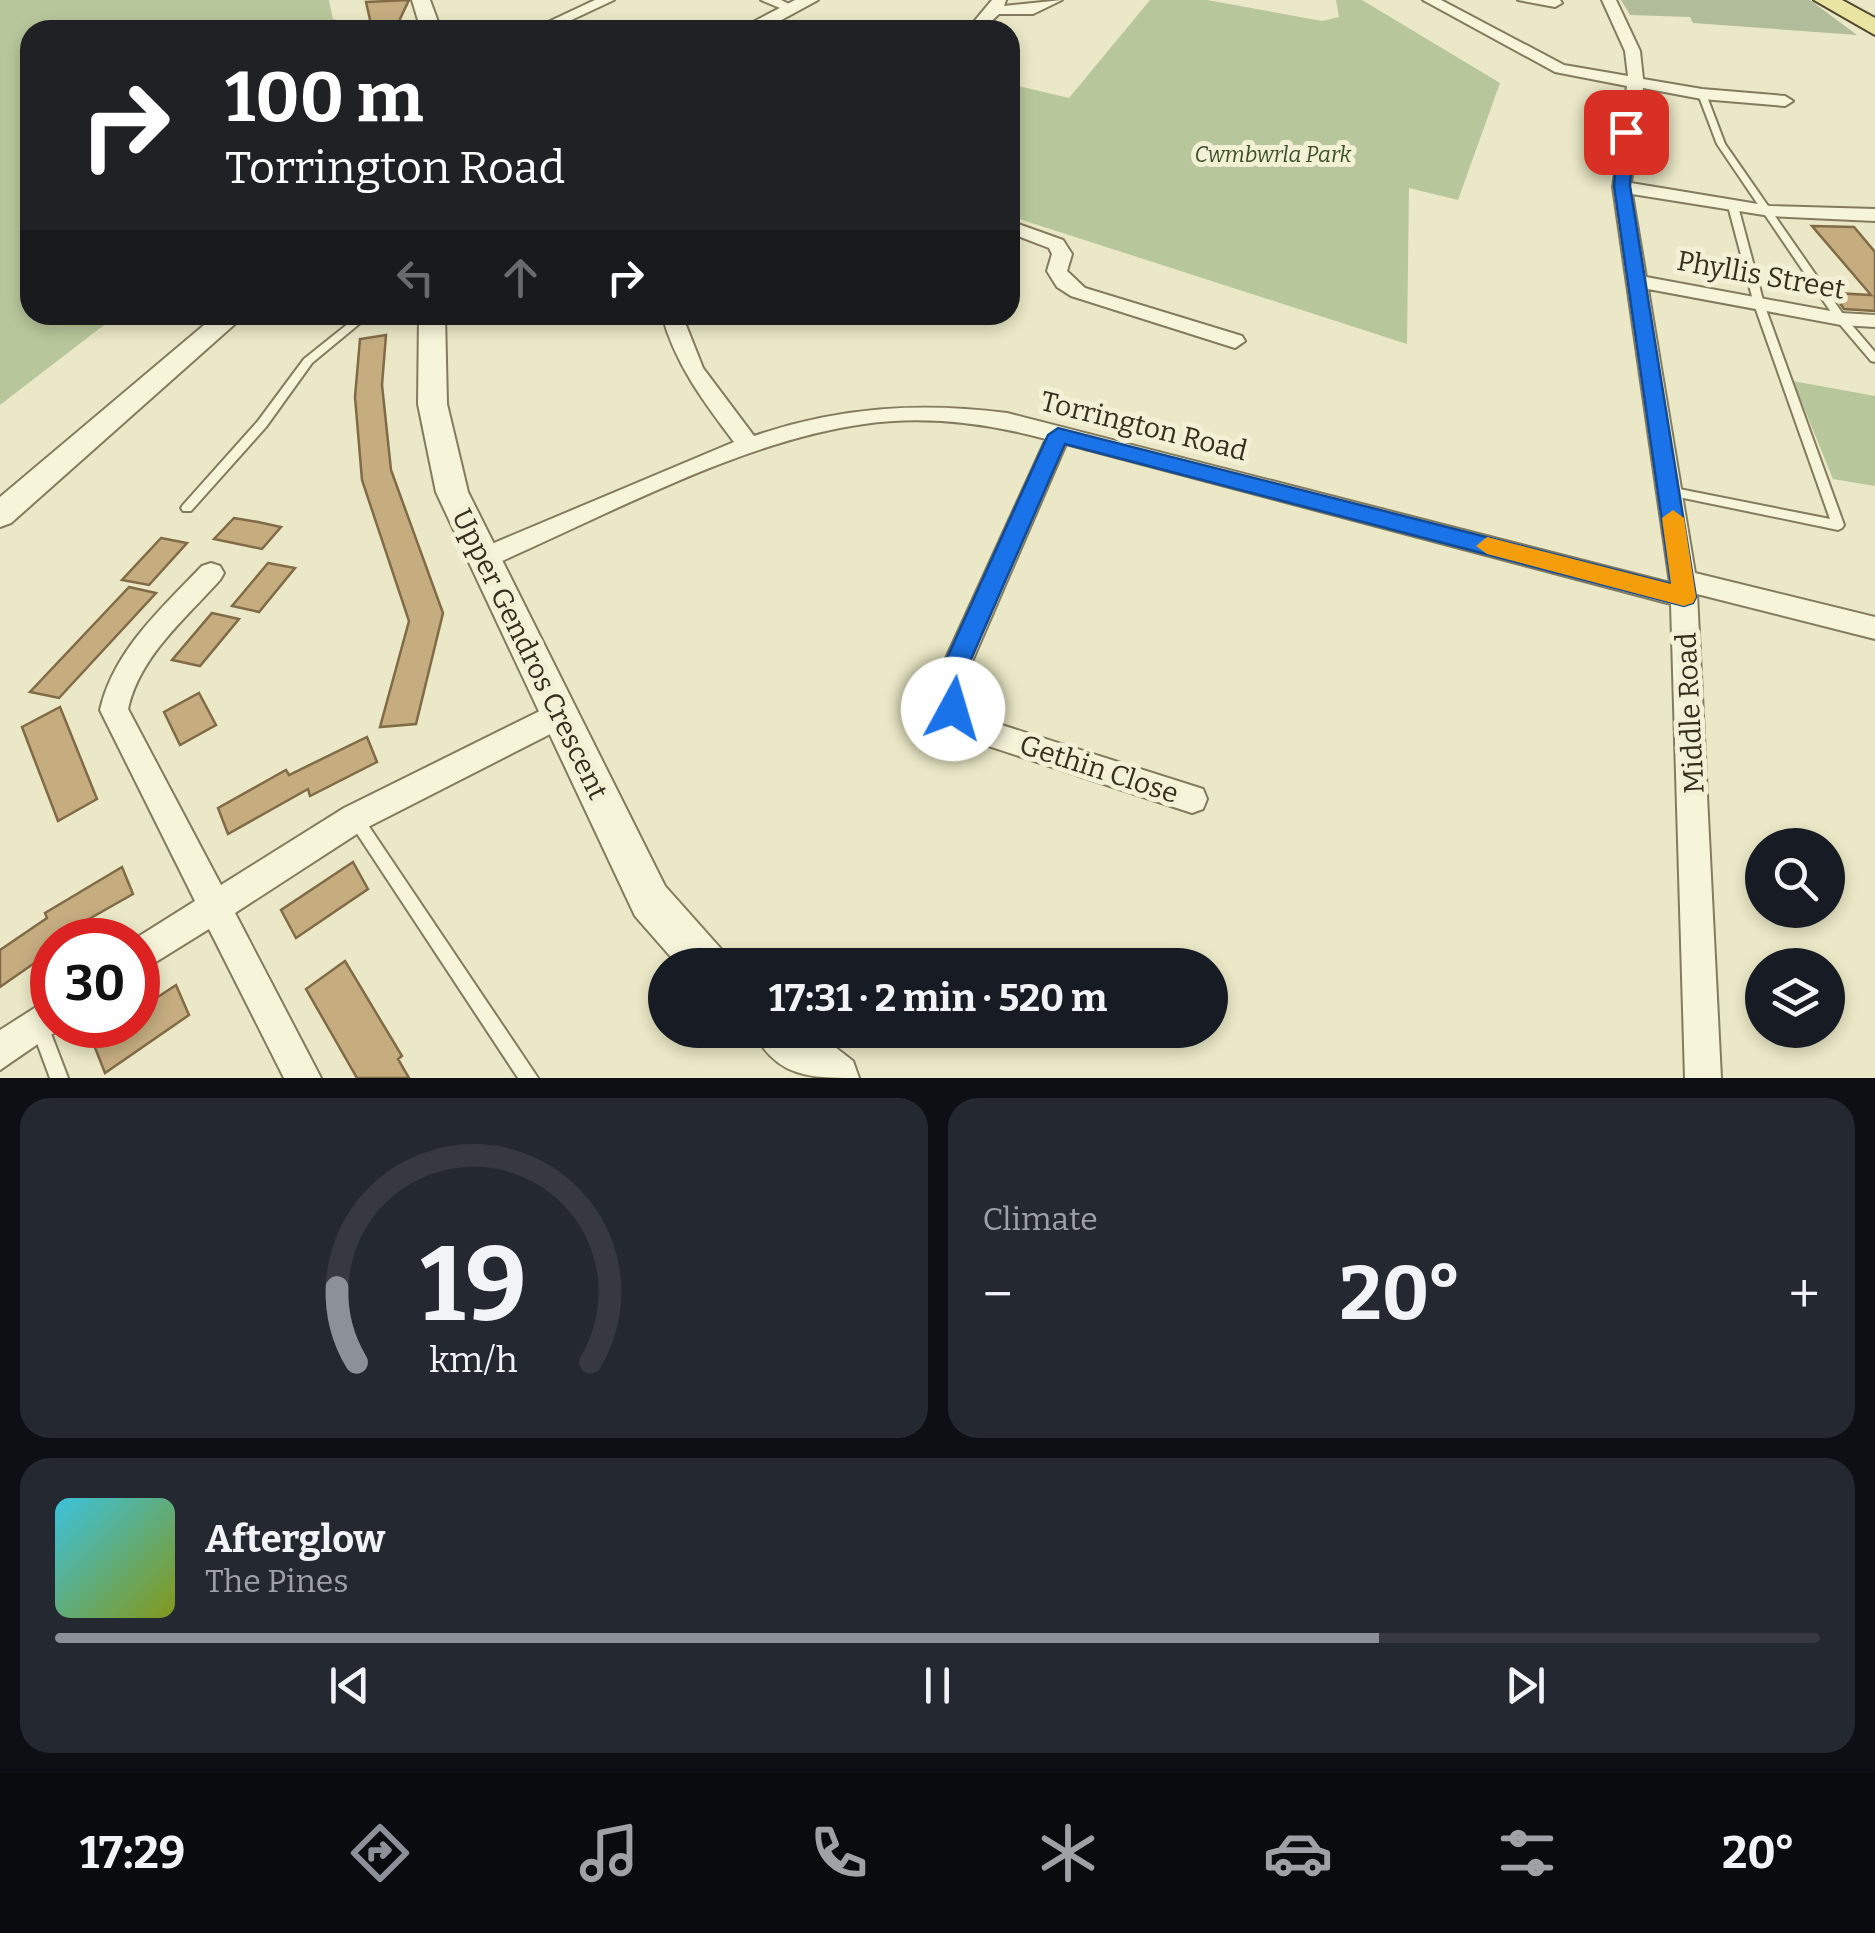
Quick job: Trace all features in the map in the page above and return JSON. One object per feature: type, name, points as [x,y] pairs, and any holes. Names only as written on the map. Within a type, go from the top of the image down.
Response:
[{"type":"main road","points":[[1825,0],[1875,28]]},
{"type":"main road","points":[[1847,0],[1875,15]]},
{"type":"street","points":[[561,20],[607,0]]},
{"type":"street","points":[[768,0],[801,4]]},
{"type":"street","points":[[997,5],[1028,15],[1055,0]]},
{"type":"street","points":[[1430,0],[1454,5],[1560,70],[1702,94],[1785,101]]},
{"type":"street","points":[[1525,0],[1555,3]]},
{"type":"street","name":"Middle Road","points":[[1609,0],[1634,57],[1622,186],[1684,588],[1703,1078]]},
{"type":"street","points":[[768,20],[801,4]]},
{"type":"street","points":[[1622,186],[1770,211],[1874,216]]},
{"type":"street","points":[[1020,231],[1056,244],[1062,254],[1057,271],[1064,283],[1078,292],[1236,341]]},
{"type":"street","name":"Phyllis Street","points":[[1637,281],[1841,319],[1875,321]]},
{"type":"street","points":[[0,515],[220,325]]},
{"type":"street","name":"Upper Gendros Crescent","points":[[431,325],[428,388],[433,426],[452,492],[650,902],[692,948]]},
{"type":"street","points":[[675,325],[695,374],[748,444]]},
{"type":"street","name":"Torrington Road","points":[[484,558],[748,444],[797,427],[898,412],[962,413],[1684,588],[1875,628]]},
{"type":"street","name":"Gethin Close","points":[[1058,435],[950,680],[953,709],[974,729],[1192,799]]},
{"type":"street","points":[[211,573],[125,672],[115,692],[114,710],[303,1078]]},
{"type":"street","points":[[160,941],[355,818],[558,716]]},
{"type":"street","points":[[0,1052],[30,1029]]},
{"type":"street","points":[[798,1048],[836,1078]]},
{"type":"lane","points":[[1702,94],[1722,144],[1841,319],[1875,359]]},
{"type":"lane","points":[[1668,491],[1838,525],[1760,304],[1734,206]]},
{"type":"lane","points":[[187,508],[262,424],[308,362],[353,325]]},
{"type":"lane","points":[[355,818],[529,1078]]},
{"type":"lane","points":[[52,1048],[60,1078]]},
{"type":"green space","points":[[0,0],[329,0],[333,20],[20,20],[20,325],[104,325],[0,405]]},
{"type":"green space","name":"Cwmbwrla Park","points":[[1150,0],[1207,0],[1322,21],[1339,17],[1336,0],[1362,0],[1500,83],[1458,200],[1409,188],[1407,344],[1020,219],[1020,86],[1069,98]]},
{"type":"green space","points":[[1621,0],[1810,0],[1857,35],[1693,23],[1690,17],[1630,15]]},
{"type":"green space","points":[[1793,381],[1875,396],[1875,486],[1833,479]]},
{"type":"building","points":[[409,0],[400,20],[370,20],[366,2]]},
{"type":"building","points":[[1812,226],[1854,227],[1875,252],[1875,311],[1844,309],[1833,293],[1871,295]]},
{"type":"building","points":[[386,335],[382,385],[391,470],[443,613],[416,724],[380,727],[409,621],[362,480],[355,397],[360,339]]},
{"type":"building","points":[[234,518],[281,527],[262,549],[214,539]]},
{"type":"building","points":[[161,538],[187,543],[149,585],[122,580]]},
{"type":"building","points":[[268,563],[295,568],[259,612],[232,606]]},
{"type":"building","points":[[129,587],[156,593],[59,698],[30,692]]},
{"type":"building","points":[[212,613],[239,619],[200,666],[172,660]]},
{"type":"building","points":[[199,693],[216,725],[180,745],[164,712]]},
{"type":"building","points":[[60,707],[97,799],[58,821],[22,727]]},
{"type":"building","points":[[367,737],[377,762],[310,796],[308,789],[228,834],[218,808],[286,770],[289,775]]},
{"type":"building","points":[[353,862],[368,889],[296,938],[281,910]]},
{"type":"building","points":[[122,867],[133,894],[91,918],[47,918],[45,913]]},
{"type":"building","points":[[30,930],[30,966],[0,987],[0,950]]},
{"type":"building","points":[[345,961],[402,1056],[398,1059],[409,1078],[357,1078],[306,989]]},
{"type":"building","points":[[176,985],[189,1015],[160,1035],[160,996]]},
{"type":"building","points":[[95,1048],[141,1048],[105,1073]]},
{"type":"slow traffic","points":[[1487,546],[1684,597],[1673,518]]},
{"type":"route","points":[[953,709],[950,680],[1058,435],[1684,597],[1622,186],[1626,132]]}]
